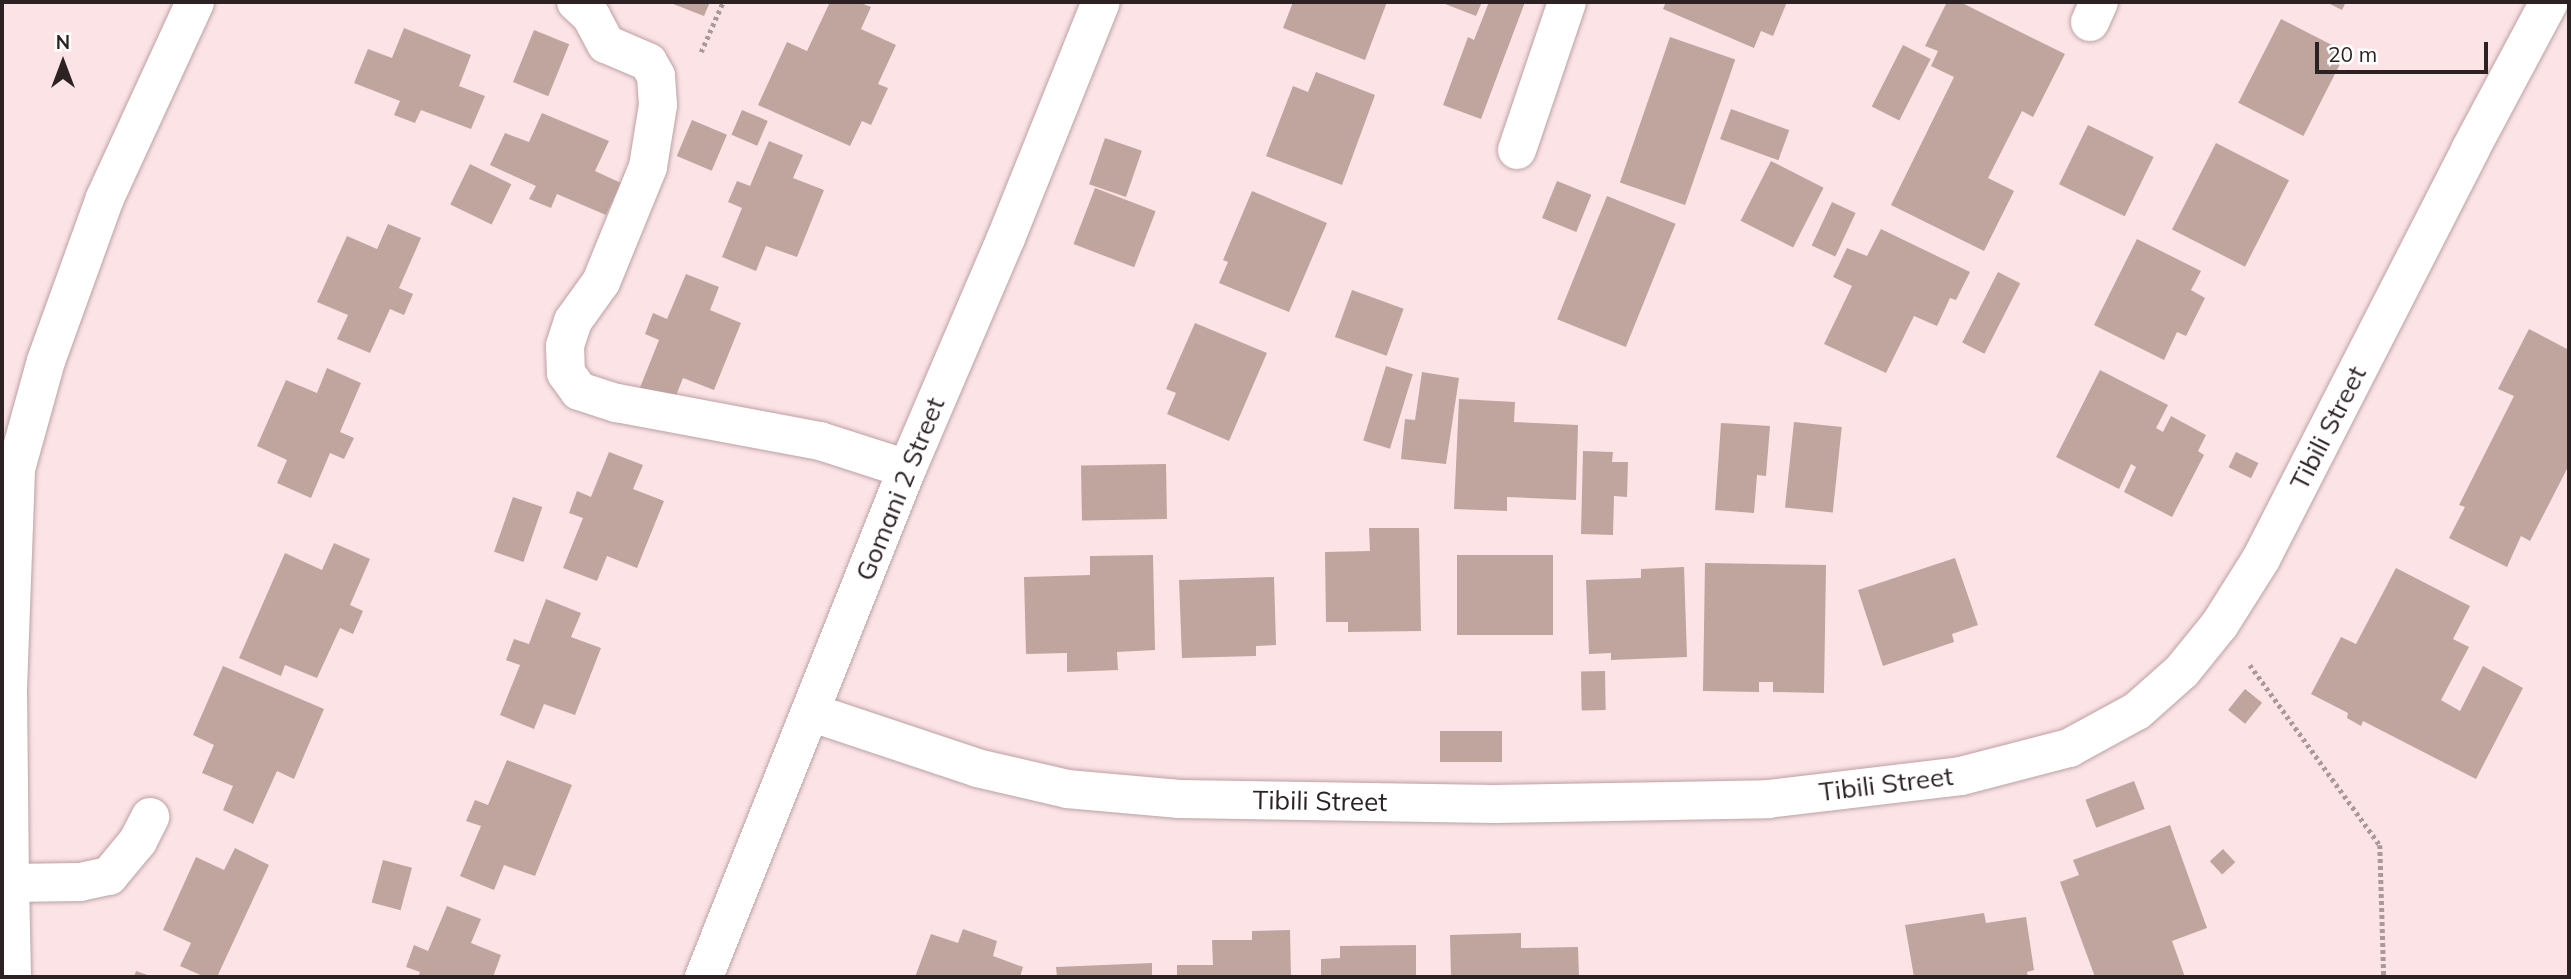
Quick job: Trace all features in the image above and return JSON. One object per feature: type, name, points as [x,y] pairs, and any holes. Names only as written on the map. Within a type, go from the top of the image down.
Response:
[{"type":"street","points":[[12,977],[8,690],[16,469],[46,361],[105,198],[195,2]]},
{"type":"street","points":[[576,2],[591,16],[606,44],[648,62],[656,76],[658,105],[648,167],[601,282],[573,321],[565,346],[566,373],[579,391],[617,403],[820,441],[906,469]]},
{"type":"street","name":"Gomani 2 Street","points":[[704,977],[906,469],[1006,238],[1101,2]]},
{"type":"street","points":[[1517,150],[1567,2]]},
{"type":"street","name":"Tibili Street","points":[[810,712],[977,768],[1068,789],[1180,799],[1467,804],[1768,799],[1961,776],[2069,748],[2137,710],[2182,671],[2220,624],[2261,559],[2470,150],[2550,2]]},
{"type":"street","points":[[10,883],[80,882],[109,876],[138,841],[150,817]]},
{"type":"path","points":[[2220,624],[2380,845],[2384,977]]},
{"type":"building","points":[[668,2],[710,2],[704,16]]},
{"type":"building","points":[[830,2],[858,2],[871,7],[861,29],[896,45],[878,84],[888,88],[871,125],[862,121],[850,146],[758,105],[787,42],[807,51]]},
{"type":"building","points":[[1293,2],[1387,2],[1365,60],[1283,28]]},
{"type":"building","points":[[1440,2],[1482,2],[1476,16]]},
{"type":"building","points":[[1489,2],[1525,2],[1481,119],[1443,105],[1468,37],[1474,40]]},
{"type":"building","points":[[1666,2],[1787,2],[1773,36],[1761,31],[1754,48],[1663,9]]},
{"type":"building","points":[[1947,2],[1960,2],[2065,54],[2033,117],[2022,111],[1988,178],[2014,191],[1984,251],[1891,205],[1954,77],[1931,66],[1938,51],[1925,46]]},
{"type":"building","points":[[2326,2],[2346,2],[2342,10]]},
{"type":"building","points":[[2281,19],[2346,52],[2303,136],[2238,103]]},
{"type":"building","points":[[404,28],[471,55],[459,86],[485,96],[471,129],[421,110],[415,123],[394,115],[400,101],[354,83],[368,49],[392,58]]},
{"type":"building","points":[[534,30],[569,44],[548,96],[513,82]]},
{"type":"building","points":[[1670,37],[1735,59],[1685,205],[1620,183]]},
{"type":"building","points":[[1903,45],[1931,59],[1899,121],[1872,106]]},
{"type":"building","points":[[1316,72],[1375,95],[1342,185],[1266,156],[1293,86],[1308,92]]},
{"type":"building","points":[[1731,109],[1789,130],[1778,160],[1720,139]]},
{"type":"building","points":[[742,110],[768,121],[757,146],[731,135]]},
{"type":"building","points":[[542,113],[609,141],[595,171],[621,183],[606,215],[557,194],[551,208],[529,199],[536,186],[490,165],[505,133],[529,142]]},
{"type":"building","points":[[692,120],[727,135],[712,171],[677,156]]},
{"type":"building","points":[[2088,125],[2154,157],[2125,216],[2059,184]]},
{"type":"building","points":[[1105,138],[1142,151],[1126,197],[1089,184]]},
{"type":"building","points":[[769,141],[803,155],[793,178],[824,190],[797,257],[766,246],[756,271],[722,257],[742,208],[728,202],[737,181],[750,186]]},
{"type":"building","points":[[2216,143],[2289,180],[2245,267],[2172,229]]},
{"type":"building","points":[[1771,161],[1824,188],[1793,247],[1741,221]]},
{"type":"building","points":[[470,164],[511,184],[492,225],[450,204]]},
{"type":"building","points":[[1557,181],[1591,195],[1576,232],[1542,218]]},
{"type":"building","points":[[1095,188],[1156,211],[1134,267],[1073,244]]},
{"type":"building","points":[[1252,191],[1327,223],[1289,312],[1219,283],[1228,262],[1223,260]]},
{"type":"building","points":[[1607,196],[1676,224],[1626,347],[1557,319]]},
{"type":"building","points":[[1832,202],[1856,213],[1835,256],[1812,246]]},
{"type":"building","points":[[388,224],[421,238],[399,288],[413,294],[404,315],[390,309],[370,353],[337,339],[348,315],[317,302],[347,236],[377,249]]},
{"type":"building","points":[[1881,229],[1970,272],[1956,300],[1950,298],[1937,326],[1914,316],[1886,373],[1824,344],[1852,286],[1833,277],[1847,248],[1867,256]]},
{"type":"building","points":[[2137,239],[2201,271],[2191,290],[2205,298],[2186,336],[2177,332],[2164,360],[2094,325]]},
{"type":"building","points":[[1998,272],[2020,283],[1984,354],[1962,342]]},
{"type":"building","points":[[686,274],[719,287],[710,310],[741,323],[714,390],[683,378],[673,403],[639,390],[659,340],[645,334],[653,313],[667,319]]},
{"type":"building","points":[[1352,290],[1404,309],[1387,356],[1335,337]]},
{"type":"building","points":[[1195,323],[1267,353],[1229,441],[1167,414],[1176,393],[1166,389]]},
{"type":"building","points":[[2529,329],[2569,350],[2569,465],[2530,541],[2521,536],[2507,567],[2449,538],[2465,507],[2459,505],[2514,396],[2498,389]]},
{"type":"building","points":[[1386,366],[1413,374],[1390,449],[1363,441]]},
{"type":"building","points":[[327,368],[361,383],[340,432],[354,438],[344,459],[330,453],[311,498],[277,483],[287,460],[257,446],[286,380],[317,393]]},
{"type":"building","points":[[2100,370],[2168,405],[2156,428],[2163,432],[2171,416],[2206,435],[2198,451],[2204,455],[2172,517],[2124,492],[2136,467],[2131,464],[2119,489],[2056,457]]},
{"type":"building","points":[[1422,372],[1459,378],[1446,464],[1401,459],[1405,419],[1415,420]]},
{"type":"building","points":[[1459,399],[1515,402],[1514,422],[1578,425],[1576,500],[1507,497],[1507,511],[1454,509]]},
{"type":"building","points":[[1794,422],[1842,427],[1833,513],[1785,508]]},
{"type":"building","points":[[1721,423],[1770,426],[1766,476],[1757,475],[1754,513],[1715,510]]},
{"type":"building","points":[[1583,451],[1613,452],[1612,462],[1628,462],[1627,497],[1614,496],[1613,535],[1581,534]]},
{"type":"building","points":[[609,452],[643,465],[633,489],[664,501],[637,568],[607,556],[597,581],[563,568],[583,518],[569,513],[577,491],[591,497]]},
{"type":"building","points":[[2236,452],[2258,463],[2251,478],[2229,467]]},
{"type":"building","points":[[1166,464],[1167,519],[1082,520],[1081,465]]},
{"type":"building","points":[[513,497],[542,507],[523,562],[494,552]]},
{"type":"building","points":[[1369,528],[1419,528],[1421,631],[1348,632],[1348,622],[1326,622],[1325,552],[1370,551]]},
{"type":"building","points":[[334,543],[370,559],[350,605],[363,611],[353,634],[340,628],[317,678],[285,665],[281,676],[239,658],[285,553],[322,570]]},
{"type":"building","points":[[1153,555],[1155,650],[1117,652],[1118,670],[1067,672],[1067,653],[1026,654],[1024,577],[1090,575],[1090,556]]},
{"type":"building","points":[[1457,555],[1553,555],[1553,635],[1457,635]]},
{"type":"building","points":[[1955,558],[1978,625],[1952,634],[1954,642],[1883,666],[1858,590]]},
{"type":"building","points":[[1705,563],[1826,565],[1824,693],[1773,692],[1773,682],[1759,682],[1759,692],[1703,691]]},
{"type":"building","points":[[1684,567],[1687,657],[1611,660],[1611,653],[1589,654],[1586,580],[1641,578],[1641,569]]},
{"type":"building","points":[[2396,568],[2470,606],[2453,639],[2469,647],[2441,700],[2460,711],[2483,666],[2523,688],[2476,779],[2363,721],[2361,726],[2347,718],[2348,713],[2311,694],[2341,637],[2356,644]]},
{"type":"building","points":[[1274,577],[1276,645],[1256,646],[1256,656],[1182,658],[1179,580]]},
{"type":"building","points":[[546,599],[581,613],[571,637],[601,648],[575,715],[544,704],[534,729],[500,715],[520,665],[506,660],[514,639],[529,644]]},
{"type":"building","points":[[223,666],[324,709],[294,779],[277,771],[253,824],[223,810],[233,786],[202,773],[214,745],[193,735]]},
{"type":"building","points":[[1581,671],[1605,671],[1606,710],[1582,710]]},
{"type":"building","points":[[2245,689],[2262,703],[2245,724],[2228,710]]},
{"type":"building","points":[[1440,731],[1502,731],[1502,762],[1440,762]]},
{"type":"building","points":[[507,760],[572,785],[535,876],[504,865],[494,890],[460,876],[481,826],[466,821],[475,800],[488,805]]},
{"type":"building","points":[[2134,781],[2145,809],[2096,828],[2085,800]]},
{"type":"building","points":[[2170,825],[2207,928],[2172,941],[2185,977],[2095,977],[2060,882],[2079,875],[2073,860]]},
{"type":"building","points":[[235,848],[269,865],[217,977],[205,977],[180,966],[191,943],[163,930],[196,857],[224,870]]},
{"type":"building","points":[[2223,849],[2235,862],[2222,874],[2210,861]]},
{"type":"building","points":[[383,860],[412,868],[401,910],[372,903]]},
{"type":"building","points":[[447,906],[481,919],[471,943],[501,955],[493,977],[418,977],[420,972],[406,967],[414,945],[428,951]]},
{"type":"building","points":[[1984,913],[1986,923],[2026,917],[2034,970],[2027,972],[2028,977],[1914,977],[1905,925]]},
{"type":"building","points":[[963,929],[997,941],[993,956],[1023,967],[1020,977],[915,977],[931,934],[958,943]]},
{"type":"building","points":[[1290,930],[1291,977],[1177,977],[1177,965],[1213,965],[1212,940],[1252,940],[1252,931]]},
{"type":"building","points":[[1521,933],[1521,948],[1578,947],[1579,977],[1451,977],[1450,935]]},
{"type":"building","points":[[1416,945],[1416,977],[1321,977],[1321,959],[1340,958],[1340,946]]},
{"type":"building","points":[[1152,963],[1152,977],[1057,977],[1056,967]]},
{"type":"building","points":[[136,971],[153,977],[134,977]]}]
